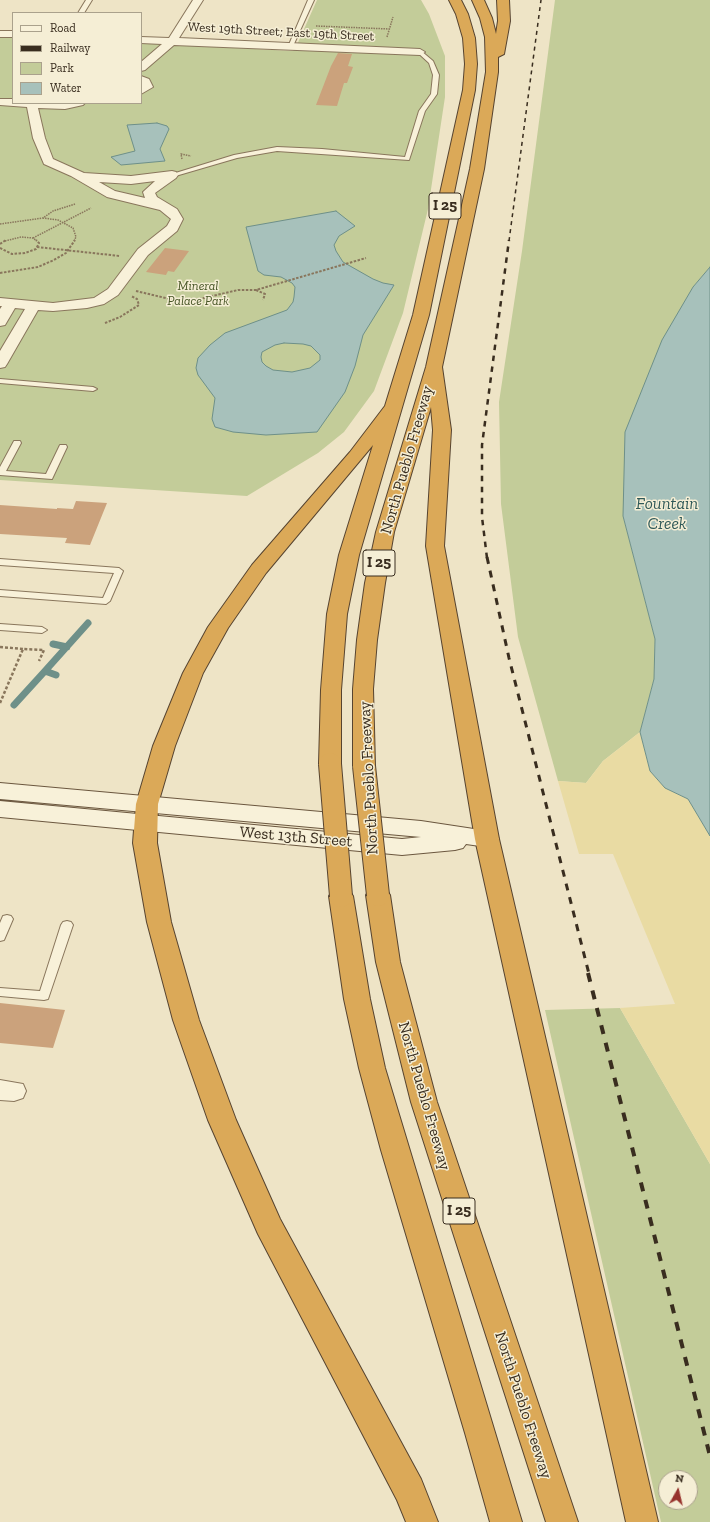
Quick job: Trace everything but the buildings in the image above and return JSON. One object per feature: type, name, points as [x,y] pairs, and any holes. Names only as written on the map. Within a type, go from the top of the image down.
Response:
[{"type":"highway","name":"North Pueblo Freeway","points":[[455,0],[462,14],[469,38],[471,64],[463,123],[421,315],[391,410],[349,555],[337,614],[331,690],[330,764],[334,828],[341,896],[357,999],[372,1068],[506,1522]]},
{"type":"highway","name":"North Pueblo Freeway","points":[[478,0],[486,18],[491,36],[492,72],[477,169],[434,367],[385,532],[375,583],[367,640],[363,689],[364,766],[378,895],[388,962],[424,1102],[562,1522]]},
{"type":"highway","points":[[492,72],[503,33],[505,10],[503,0]]},
{"type":"highway","points":[[460,50],[471,64]]},
{"type":"highway","points":[[434,367],[442,430],[435,546],[487,839],[642,1522]]},
{"type":"highway","points":[[391,410],[356,456],[260,569],[218,627],[193,673],[164,746],[146,814],[145,843],[159,922],[186,1020],[222,1120],[268,1225],[409,1490],[422,1522]]},
{"type":"main road","name":"West 13th Street","points":[[0,791],[146,814],[402,847],[487,839]]},
{"type":"main road","name":"West 13th Street","points":[[0,809],[146,814]]},
{"type":"street","points":[[142,67],[170,42],[198,0]]},
{"type":"street","points":[[0,34],[12,34]]},
{"type":"street","name":"West 19th Street; East 19th Street","points":[[142,40],[420,52]]},
{"type":"street","points":[[142,80],[145,81],[147,87],[142,90]]},
{"type":"street","points":[[0,102],[12,103]]},
{"type":"street","points":[[74,104],[65,106],[32,104],[40,138],[48,161],[75,173],[111,194],[164,207]]},
{"type":"street","points":[[75,173],[91,177],[119,180],[172,175]]},
{"type":"street","points":[[0,322],[5,303],[33,306],[70,307],[99,300],[113,292],[139,258],[152,244],[176,224],[175,216],[151,199],[149,192],[155,186],[172,175]]},
{"type":"street","points":[[0,364],[33,306]]},
{"type":"lane","points":[[82,12],[89,0]]},
{"type":"lane","points":[[290,46],[311,0]]},
{"type":"lane","points":[[172,175],[236,156],[277,149],[322,151],[407,159],[422,111],[434,94],[436,75],[430,62],[420,52]]},
{"type":"lane","points":[[0,381],[93,389]]},
{"type":"lane","points":[[17,443],[0,473],[49,477],[63,447]]},
{"type":"lane","points":[[0,562],[119,571],[106,601],[0,593]]},
{"type":"lane","points":[[0,627],[42,630]]},
{"type":"lane","points":[[0,937],[7,919]]},
{"type":"lane","points":[[0,992],[44,996],[67,925]]},
{"type":"path","points":[[386,42],[393,17]]},
{"type":"path","points":[[316,26],[390,29]]},
{"type":"path","points":[[43,218],[52,211],[76,204]]},
{"type":"path","points":[[33,238],[91,208]]},
{"type":"path","points":[[0,224],[43,218],[64,222],[76,232],[76,237],[68,250],[61,257],[38,267],[0,273]]},
{"type":"path","points":[[0,244],[3,241],[21,236],[33,238],[39,243],[37,247]]},
{"type":"path","points":[[0,248],[5,252],[18,254],[31,251],[37,247],[139,258]]},
{"type":"path","points":[[129,289],[181,301],[201,299],[238,290],[256,290],[366,258]]},
{"type":"path","points":[[256,290],[264,294],[263,300]]},
{"type":"path","points":[[105,323],[133,311],[134,308],[139,306],[137,299],[128,294]]},
{"type":"path","points":[[0,647],[44,650],[39,661]]},
{"type":"path","points":[[0,702],[23,649]]},
{"type":"green space","name":"Mineral Palace Park","points":[[317,0],[421,0],[429,14],[445,56],[445,97],[428,209],[403,313],[374,391],[344,432],[318,453],[247,496],[0,480],[0,37],[12,38],[12,104],[142,104],[142,43],[293,51]]},
{"type":"green space","points":[[555,0],[710,0],[710,267],[693,287],[623,516],[655,639],[654,679],[640,732],[603,761],[586,783],[558,781],[518,637],[501,504],[499,402],[522,251]]},
{"type":"green space","points":[[620,1008],[710,1164],[710,1522],[661,1522],[658,1510],[698,1510],[698,1470],[658,1470],[658,1509],[545,1010]]},
{"type":"sand","points":[[640,732],[650,771],[665,788],[688,799],[710,836],[710,1164],[620,1008],[675,1004],[613,854],[579,854],[558,781],[586,783],[603,761]]},
{"type":"water","points":[[157,123],[167,126],[169,129],[160,149],[165,161],[121,165],[111,157],[135,151],[127,125]]},
{"type":"water","points":[[336,211],[355,226],[339,236],[334,245],[343,262],[373,279],[394,285],[363,335],[355,366],[345,392],[317,432],[266,435],[233,432],[215,427],[212,419],[215,398],[198,375],[196,368],[198,358],[210,345],[225,333],[287,310],[293,302],[294,297],[295,287],[292,283],[281,277],[264,275],[258,271],[246,227]],"holes":[[[284,343],[311,346],[320,355],[320,360],[310,368],[292,372],[273,370],[262,362],[262,352],[275,345]]]},
{"type":"water","name":"Fountain Creek","points":[[710,267],[710,836],[688,799],[665,788],[650,771],[640,732],[654,679],[655,639],[623,516],[625,432],[662,340],[693,287]]},
{"type":"waterway","points":[[67,647],[88,623]]},
{"type":"waterway","points":[[53,644],[67,647]]},
{"type":"waterway","points":[[45,671],[67,647]]},
{"type":"waterway","points":[[14,705],[45,671]]},
{"type":"waterway","points":[[45,671],[56,675]]},
{"type":"railway","points":[[509,241],[541,0]]},
{"type":"railway","points":[[487,558],[482,517],[482,445],[509,240]]},
{"type":"railway","points":[[487,557],[509,658],[589,974]]},
{"type":"railway","points":[[588,973],[710,1456]]}]
